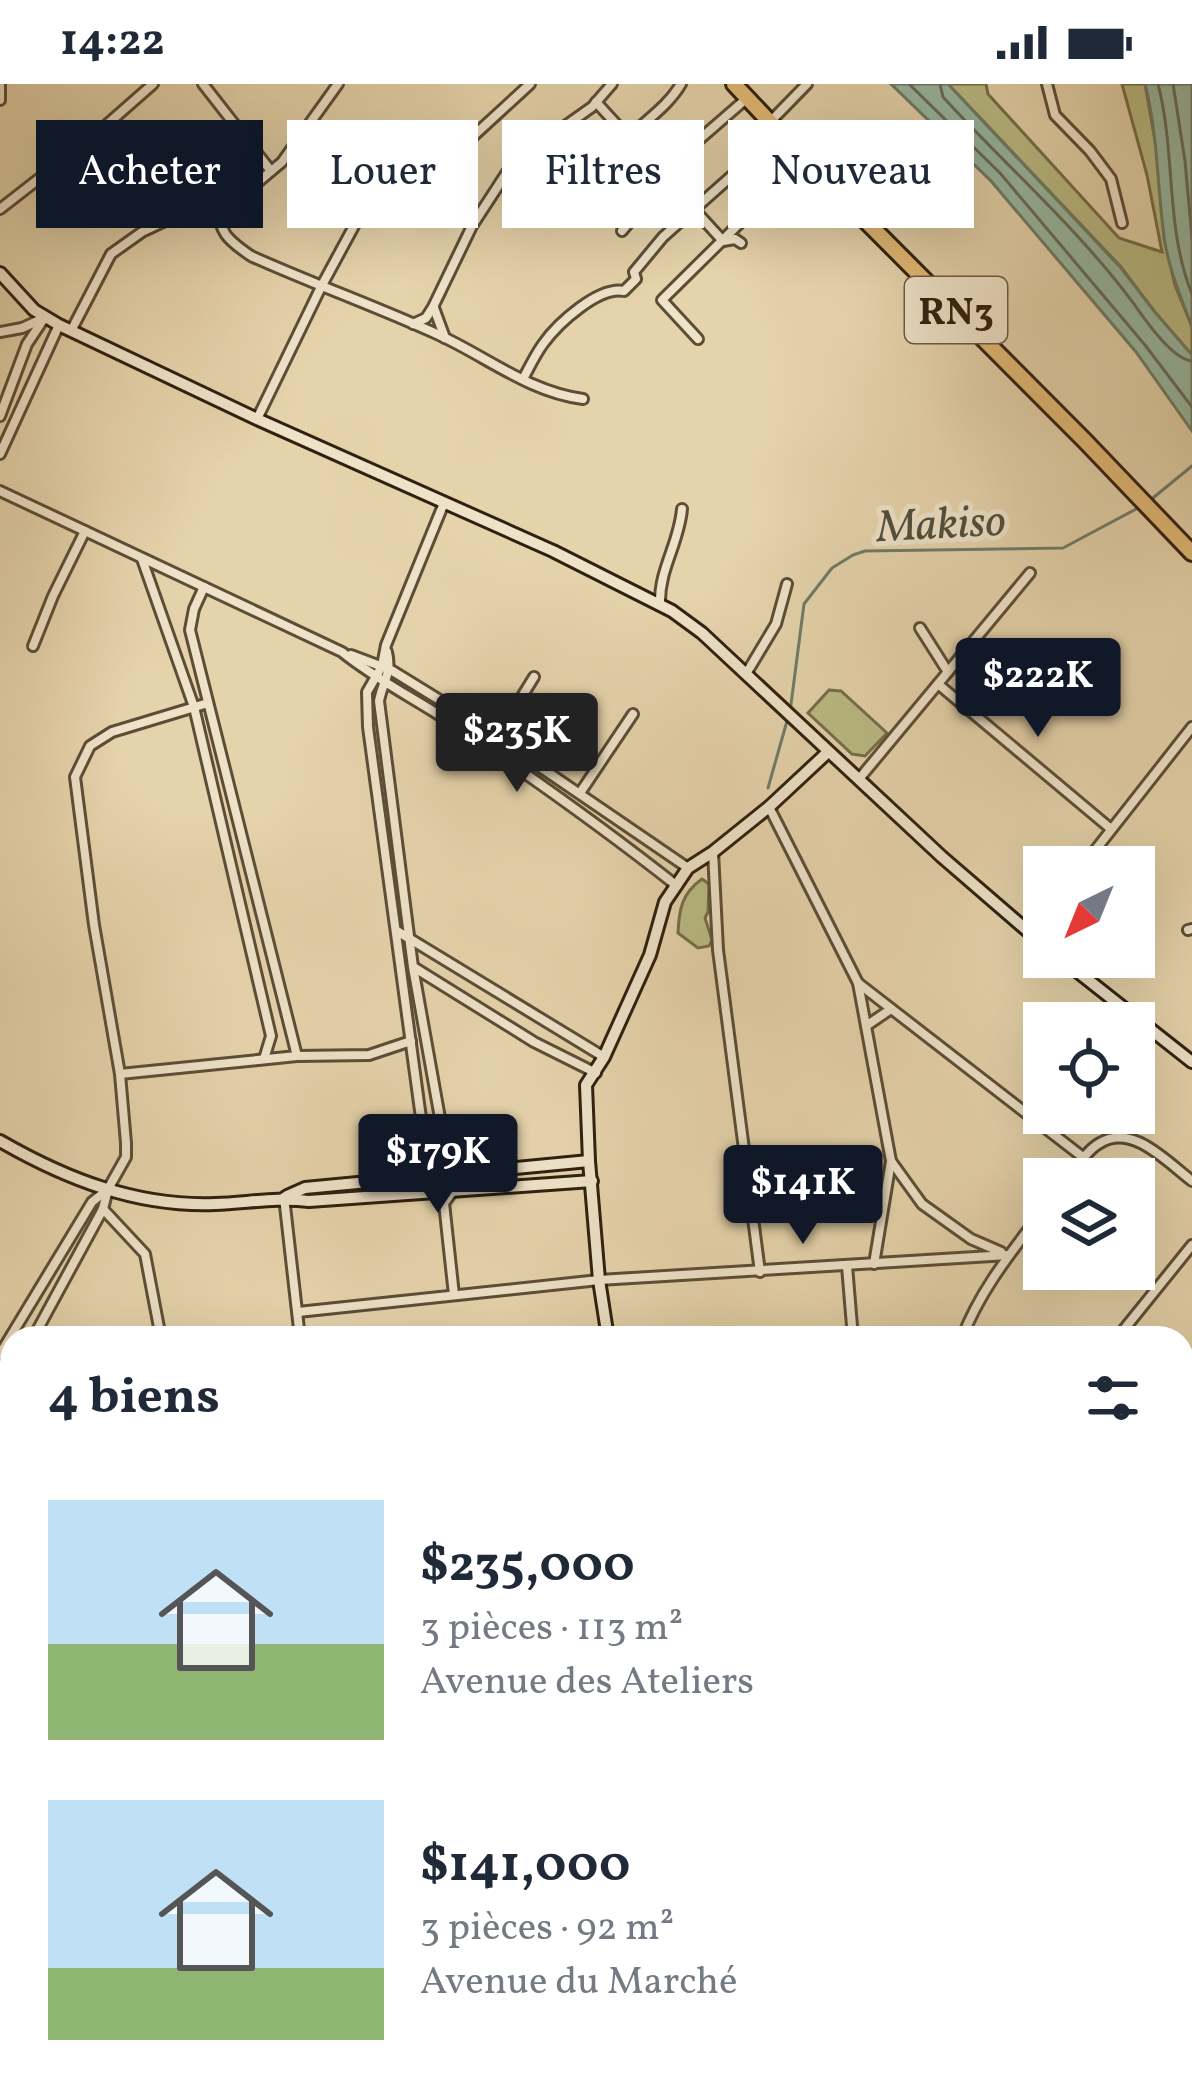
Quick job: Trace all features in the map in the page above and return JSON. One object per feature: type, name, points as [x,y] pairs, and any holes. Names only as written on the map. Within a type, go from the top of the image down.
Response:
[{"type":"highway","name":"RN3","points":[[734,84],[769,120]]},
{"type":"highway","name":"RN3","points":[[873,228],[1192,553]]},
{"type":"street","points":[[0,209],[153,84]]},
{"type":"street","points":[[203,84],[271,171]]},
{"type":"street","points":[[263,177],[296,144],[338,84]]},
{"type":"street","points":[[257,419],[367,202],[431,175],[530,84]]},
{"type":"street","points":[[413,324],[426,318],[433,307],[472,226],[513,163],[596,102],[612,84]]},
{"type":"street","points":[[648,120],[681,84]]},
{"type":"street","points":[[781,120],[807,84]]},
{"type":"street","points":[[1047,84],[1055,115],[1112,179],[1123,223]]},
{"type":"street","points":[[0,86],[0,100]]},
{"type":"street","points":[[704,136],[747,98]]},
{"type":"street","points":[[596,102],[611,120]]},
{"type":"street","points":[[704,201],[728,176]]},
{"type":"street","points":[[704,220],[723,241]]},
{"type":"street","points":[[0,454],[5,427],[111,254],[150,228]]},
{"type":"street","points":[[221,228],[251,256],[445,338],[558,396],[583,399]]},
{"type":"street","points":[[523,380],[544,341],[599,294],[617,288],[624,291],[636,279],[634,272],[674,228]]},
{"type":"street","points":[[698,338],[662,300],[736,228]]},
{"type":"street","points":[[723,241],[741,243]]},
{"type":"street","points":[[0,272],[13,290],[65,328],[660,604],[702,632],[1023,927]]},
{"type":"street","points":[[433,307],[445,338]]},
{"type":"street","points":[[0,332],[45,317]]},
{"type":"street","points":[[0,416],[27,344],[45,317]]},
{"type":"street","points":[[0,490],[342,652],[387,668],[688,868]]},
{"type":"street","points":[[444,503],[386,645],[387,668],[367,692],[429,1177],[432,1193],[445,1203]]},
{"type":"street","points":[[660,604],[659,585],[681,526],[682,509]]},
{"type":"street","points":[[33,646],[85,531]]},
{"type":"street","points":[[142,558],[194,707],[271,1036],[264,1059]]},
{"type":"street","points":[[859,778],[1030,573]]},
{"type":"street","points":[[746,674],[776,624],[788,584]]},
{"type":"street","points":[[205,586],[190,630],[297,1056]]},
{"type":"street","points":[[920,628],[949,672]]},
{"type":"street","points":[[342,652],[549,790],[677,886]]},
{"type":"street","points":[[497,737],[534,677]]},
{"type":"street","points":[[380,681],[413,967],[453,1191],[445,1203],[454,1295]]},
{"type":"street","points":[[937,684],[1111,829]]},
{"type":"street","points":[[40,1326],[126,1157],[120,1074],[75,778],[90,746],[112,732],[208,703]]},
{"type":"street","points":[[580,793],[632,714]]},
{"type":"street","points":[[1098,846],[1192,728]]},
{"type":"street","points":[[606,1326],[598,1280],[586,1085],[604,1057],[650,955],[664,902],[688,868],[769,807],[828,752]]},
{"type":"street","points":[[769,807],[858,983],[892,1161],[874,1264]]},
{"type":"street","points":[[713,852],[718,950],[760,1272]]},
{"type":"street","points":[[395,930],[604,1057]]},
{"type":"street","points":[[399,957],[534,1042],[596,1073]]},
{"type":"street","points":[[253,961],[273,960]]},
{"type":"street","points":[[1086,978],[1192,1062]]},
{"type":"street","points":[[858,983],[1084,1158],[1097,1144],[1124,1136],[1192,1180]]},
{"type":"street","points":[[866,1025],[891,1009]]},
{"type":"street","points":[[120,1074],[297,1056],[369,1054],[411,1041]]},
{"type":"street","points":[[0,1141],[70,1178],[155,1202],[309,1201],[592,1181]]},
{"type":"street","points":[[284,1198],[305,1188],[589,1161]]},
{"type":"street","points":[[892,1161],[922,1204],[945,1223],[1008,1255]]},
{"type":"street","points":[[17,1326],[92,1202],[108,1190]]},
{"type":"street","points":[[284,1198],[299,1326]]},
{"type":"street","points":[[103,1209],[145,1254],[159,1326]]},
{"type":"street","points":[[967,1326],[1023,1236]]},
{"type":"street","points":[[1127,1326],[1190,1252]]},
{"type":"street","points":[[298,1312],[598,1280],[1008,1255]]},
{"type":"street","points":[[847,1266],[852,1326]]},
{"type":"green space","points":[[948,84],[986,84],[988,94],[1119,238],[1162,252],[1122,84],[1145,84],[1159,163],[1164,238],[1175,285],[1192,327],[1192,355],[1121,267]]},
{"type":"green space","points":[[829,690],[841,691],[887,733],[865,756],[852,754],[808,713]]},
{"type":"green space","points":[[702,879],[709,884],[705,918],[712,940],[709,946],[698,948],[678,933],[678,924],[686,896]]},
{"type":"water","points":[[891,84],[948,84],[1121,268],[1192,355],[1192,431],[1136,352],[974,165],[974,120],[928,120]]},
{"type":"water","points":[[1145,84],[1192,84],[1192,327],[1166,248]]},
{"type":"waterway","name":"Makiso","points":[[1148,502],[1192,466]]},
{"type":"waterway","name":"Makiso","points":[[790,712],[804,604],[832,568],[853,555],[1063,548],[1140,507]]},
{"type":"waterway","name":"Makiso","points":[[768,788],[787,721]]}]
